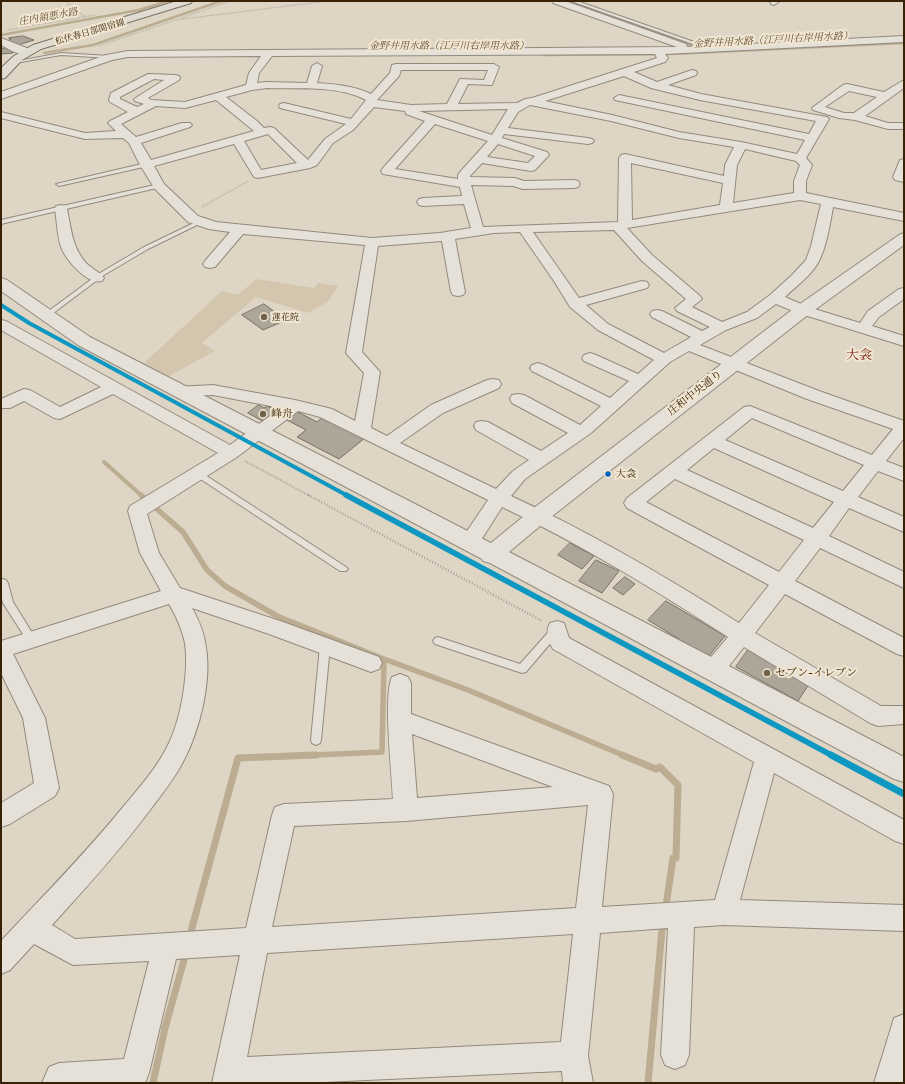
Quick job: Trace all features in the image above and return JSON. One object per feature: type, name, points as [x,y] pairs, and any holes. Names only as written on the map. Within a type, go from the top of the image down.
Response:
[{"type":"main road","name":"松伏春日部関宿線","points":[[6,69],[28,52],[49,43],[129,20],[187,1]]},
{"type":"street","points":[[556,1],[694,50]]},
{"type":"street","points":[[1,96],[110,57],[128,54],[658,51],[890,40],[903,46]]},
{"type":"street","points":[[1,41],[28,52]]},
{"type":"street","points":[[137,112],[114,100],[115,95],[152,76],[176,78],[139,99],[154,103],[185,105],[251,87],[267,85],[332,87],[361,93],[372,101],[411,108],[517,106],[661,60],[663,58],[658,51]]},
{"type":"street","points":[[251,87],[254,73],[269,53]]},
{"type":"street","points":[[311,86],[317,66]]},
{"type":"street","points":[[237,139],[258,174],[306,166],[313,162],[329,141],[354,123],[395,74],[396,67],[494,67],[488,83],[464,81],[451,107]]},
{"type":"street","points":[[624,72],[655,86],[823,119],[800,158]]},
{"type":"street","points":[[580,111],[692,73]]},
{"type":"street","points":[[856,117],[904,83]]},
{"type":"street","points":[[817,108],[847,87],[885,96]]},
{"type":"street","points":[[218,96],[253,123],[261,132]]},
{"type":"street","points":[[757,96],[817,108],[843,116],[856,117],[888,126],[904,126]]},
{"type":"street","points":[[619,98],[812,138]]},
{"type":"street","points":[[533,101],[679,135],[800,158],[806,165],[800,181],[800,196]]},
{"type":"street","points":[[154,103],[114,124],[130,138],[159,186],[188,214],[200,222],[239,230],[372,242],[448,236],[478,231],[621,225],[800,196],[904,218]]},
{"type":"street","points":[[284,106],[354,123]]},
{"type":"street","points":[[478,231],[464,183],[464,175],[500,131],[510,113],[517,106]]},
{"type":"street","points":[[411,108],[410,112],[433,119],[500,131],[588,141]]},
{"type":"street","points":[[1,115],[85,136],[130,138],[186,125]]},
{"type":"street","points":[[433,119],[387,171],[464,183],[516,182],[524,185],[574,184]]},
{"type":"street","points":[[146,165],[270,130],[306,166]]},
{"type":"street","points":[[500,131],[571,132]]},
{"type":"street","points":[[478,159],[531,167],[543,155],[500,131]]},
{"type":"street","points":[[726,208],[731,165],[741,146]]},
{"type":"street","points":[[721,327],[682,308],[695,299],[647,258],[621,225],[626,158],[729,181]]},
{"type":"street","points":[[904,163],[899,177],[904,178]]},
{"type":"street","points":[[423,202],[469,200]]},
{"type":"street","points":[[469,543],[499,498],[519,475],[580,432],[664,359],[686,345],[721,327],[752,315],[775,298],[797,278],[812,261],[818,246],[827,207],[826,202]]},
{"type":"street","points":[[61,209],[68,247],[81,266],[97,278]]},
{"type":"street","points":[[524,229],[562,281],[575,304],[603,327],[664,359]]},
{"type":"street","points":[[210,264],[239,230]]},
{"type":"street","points":[[448,236],[458,292]]},
{"type":"street","points":[[362,430],[372,372],[354,353],[372,242]]},
{"type":"street","name":"庄和中央通り","points":[[492,555],[538,516],[803,310],[899,247]]},
{"type":"street","points":[[1,283],[46,316],[84,341],[713,670],[870,749],[904,770]]},
{"type":"street","points":[[575,304],[642,285]]},
{"type":"street","points":[[864,328],[873,314],[904,292]]},
{"type":"street","points":[[775,298],[803,310],[904,340]]},
{"type":"street","points":[[657,314],[702,337]]},
{"type":"street","points":[[1,324],[231,453]]},
{"type":"street","points":[[686,345],[813,395],[904,427],[874,463],[742,636],[713,670]]},
{"type":"street","points":[[590,358],[639,380]]},
{"type":"street","points":[[538,368],[612,405]]},
{"type":"street","points":[[388,443],[437,409],[493,384]]},
{"type":"street","points":[[4,404],[24,394],[60,414],[113,387]]},
{"type":"street","points":[[182,391],[213,390],[295,405],[326,413],[538,516],[669,589],[855,707],[878,716],[904,715]]},
{"type":"street","points":[[518,399],[580,432]]},
{"type":"street","points":[[1,961],[117,834],[149,793],[175,755],[186,728],[195,670],[195,644],[191,626],[175,594],[151,557],[138,511],[231,453],[295,405]]},
{"type":"street","points":[[904,475],[750,411],[633,503],[904,648]]},
{"type":"street","points":[[482,426],[541,459]]},
{"type":"street","points":[[713,441],[904,525]]},
{"type":"street","points":[[674,471],[817,538],[904,582]]},
{"type":"street","points":[[1,816],[47,788],[34,718],[1,650],[31,639],[175,594],[371,663]]},
{"type":"street","points":[[557,629],[560,643],[904,833]]},
{"type":"street","points":[[400,683],[400,720],[406,810]]},
{"type":"street","points":[[400,720],[601,794]]},
{"type":"street","points":[[724,912],[767,756]]},
{"type":"street","points":[[574,1056],[228,1078],[256,940],[284,815],[406,810],[601,794]]},
{"type":"street","points":[[578,1083],[574,1056],[601,794]]},
{"type":"street","points":[[31,928],[72,952],[724,912],[904,918]]},
{"type":"street","points":[[675,1055],[682,915]]},
{"type":"street","points":[[57,1083],[59,1077],[134,1073],[166,946]]},
{"type":"street","points":[[890,1083],[904,1028]]},
{"type":"lane","points":[[573,1],[712,49]]},
{"type":"lane","points":[[6,69],[61,54],[110,57]]},
{"type":"lane","points":[[59,184],[146,165]]},
{"type":"lane","points":[[1,222],[159,186]]},
{"type":"lane","points":[[46,316],[97,278],[146,248],[200,222]]},
{"type":"lane","points":[[199,474],[343,569]]},
{"type":"lane","points":[[3,582],[8,603],[31,639]]},
{"type":"lane","points":[[438,641],[522,669],[557,629]]},
{"type":"lane","points":[[316,740],[325,646]]},
{"type":"path","points":[[65,1],[85,17]]},
{"type":"path","points":[[61,54],[85,50],[230,1]]},
{"type":"path","points":[[175,20],[328,1]]},
{"type":"path","points":[[1,32],[99,15]]},
{"type":"path","points":[[188,214],[246,183],[258,174]]},
{"type":"path","points":[[231,453],[557,629]]},
{"type":"shaded area","points":[[256,279],[314,288],[318,283],[338,286],[328,302],[308,313],[256,297],[202,343],[215,351],[167,377],[144,363],[222,291],[238,295]]},
{"type":"building","points":[[23,36],[34,40],[18,45],[7,41],[11,39],[9,38]]},
{"type":"building","points":[[9,48],[13,53],[1,54],[1,49]]},
{"type":"building","name":"蓮花院","points":[[264,304],[286,320],[263,330],[242,315]]},
{"type":"building","points":[[259,405],[264,408],[268,406],[273,409],[276,407],[283,411],[266,423],[248,413]]},
{"type":"building","points":[[298,412],[317,422],[323,417],[365,438],[339,459],[297,437],[306,430],[287,420]]},
{"type":"building","points":[[570,543],[594,556],[582,569],[558,555]]},
{"type":"building","points":[[596,560],[619,571],[602,593],[579,581]]},
{"type":"building","points":[[625,577],[635,584],[623,595],[613,588]]},
{"type":"building","points":[[666,601],[725,636],[708,657],[648,620]]},
{"type":"building","points":[[748,650],[809,684],[798,701],[736,667]]},
{"type":"waterway","name":"庄内領悪水路","points":[[1,35],[139,10],[168,1]]},
{"type":"waterway","points":[[44,53],[93,45],[221,1]]},
{"type":"waterway","points":[[565,1],[702,49]]},
{"type":"waterway","name":"金野井用水路（江戸川右岸用水路）","points":[[543,55],[671,54],[904,43]]},
{"type":"waterway","points":[[104,462],[142,496]]},
{"type":"waterway","points":[[141,495],[183,532],[207,570],[225,586],[277,616],[384,659]]},
{"type":"waterway","points":[[305,755],[382,752],[384,659]]},
{"type":"waterway","points":[[384,659],[468,690],[625,756]]},
{"type":"waterway","points":[[190,935],[238,758],[305,755]]},
{"type":"waterway","points":[[292,756],[305,755]]},
{"type":"waterway","points":[[305,755],[316,755]]},
{"type":"waterway","points":[[622,755],[656,769],[660,767],[678,785],[676,858],[673,858],[666,906]]},
{"type":"waterway","points":[[648,1083],[662,930]]},
{"type":"waterway","points":[[153,1083],[165,1028],[184,960]]},
{"type":"transit line","points":[[1,305],[29,323],[247,442],[904,794]]},
{"type":"place","name":"蓮花院","points":[[264,317]]},
{"type":"place","name":"峰舟","points":[[263,414]]},
{"type":"place","name":"大衾","points":[[608,474]]},
{"type":"place","name":"セブン-イレブン","points":[[767,673]]},
{"type":"district","name":"大衾","points":[[859,355]]}]
